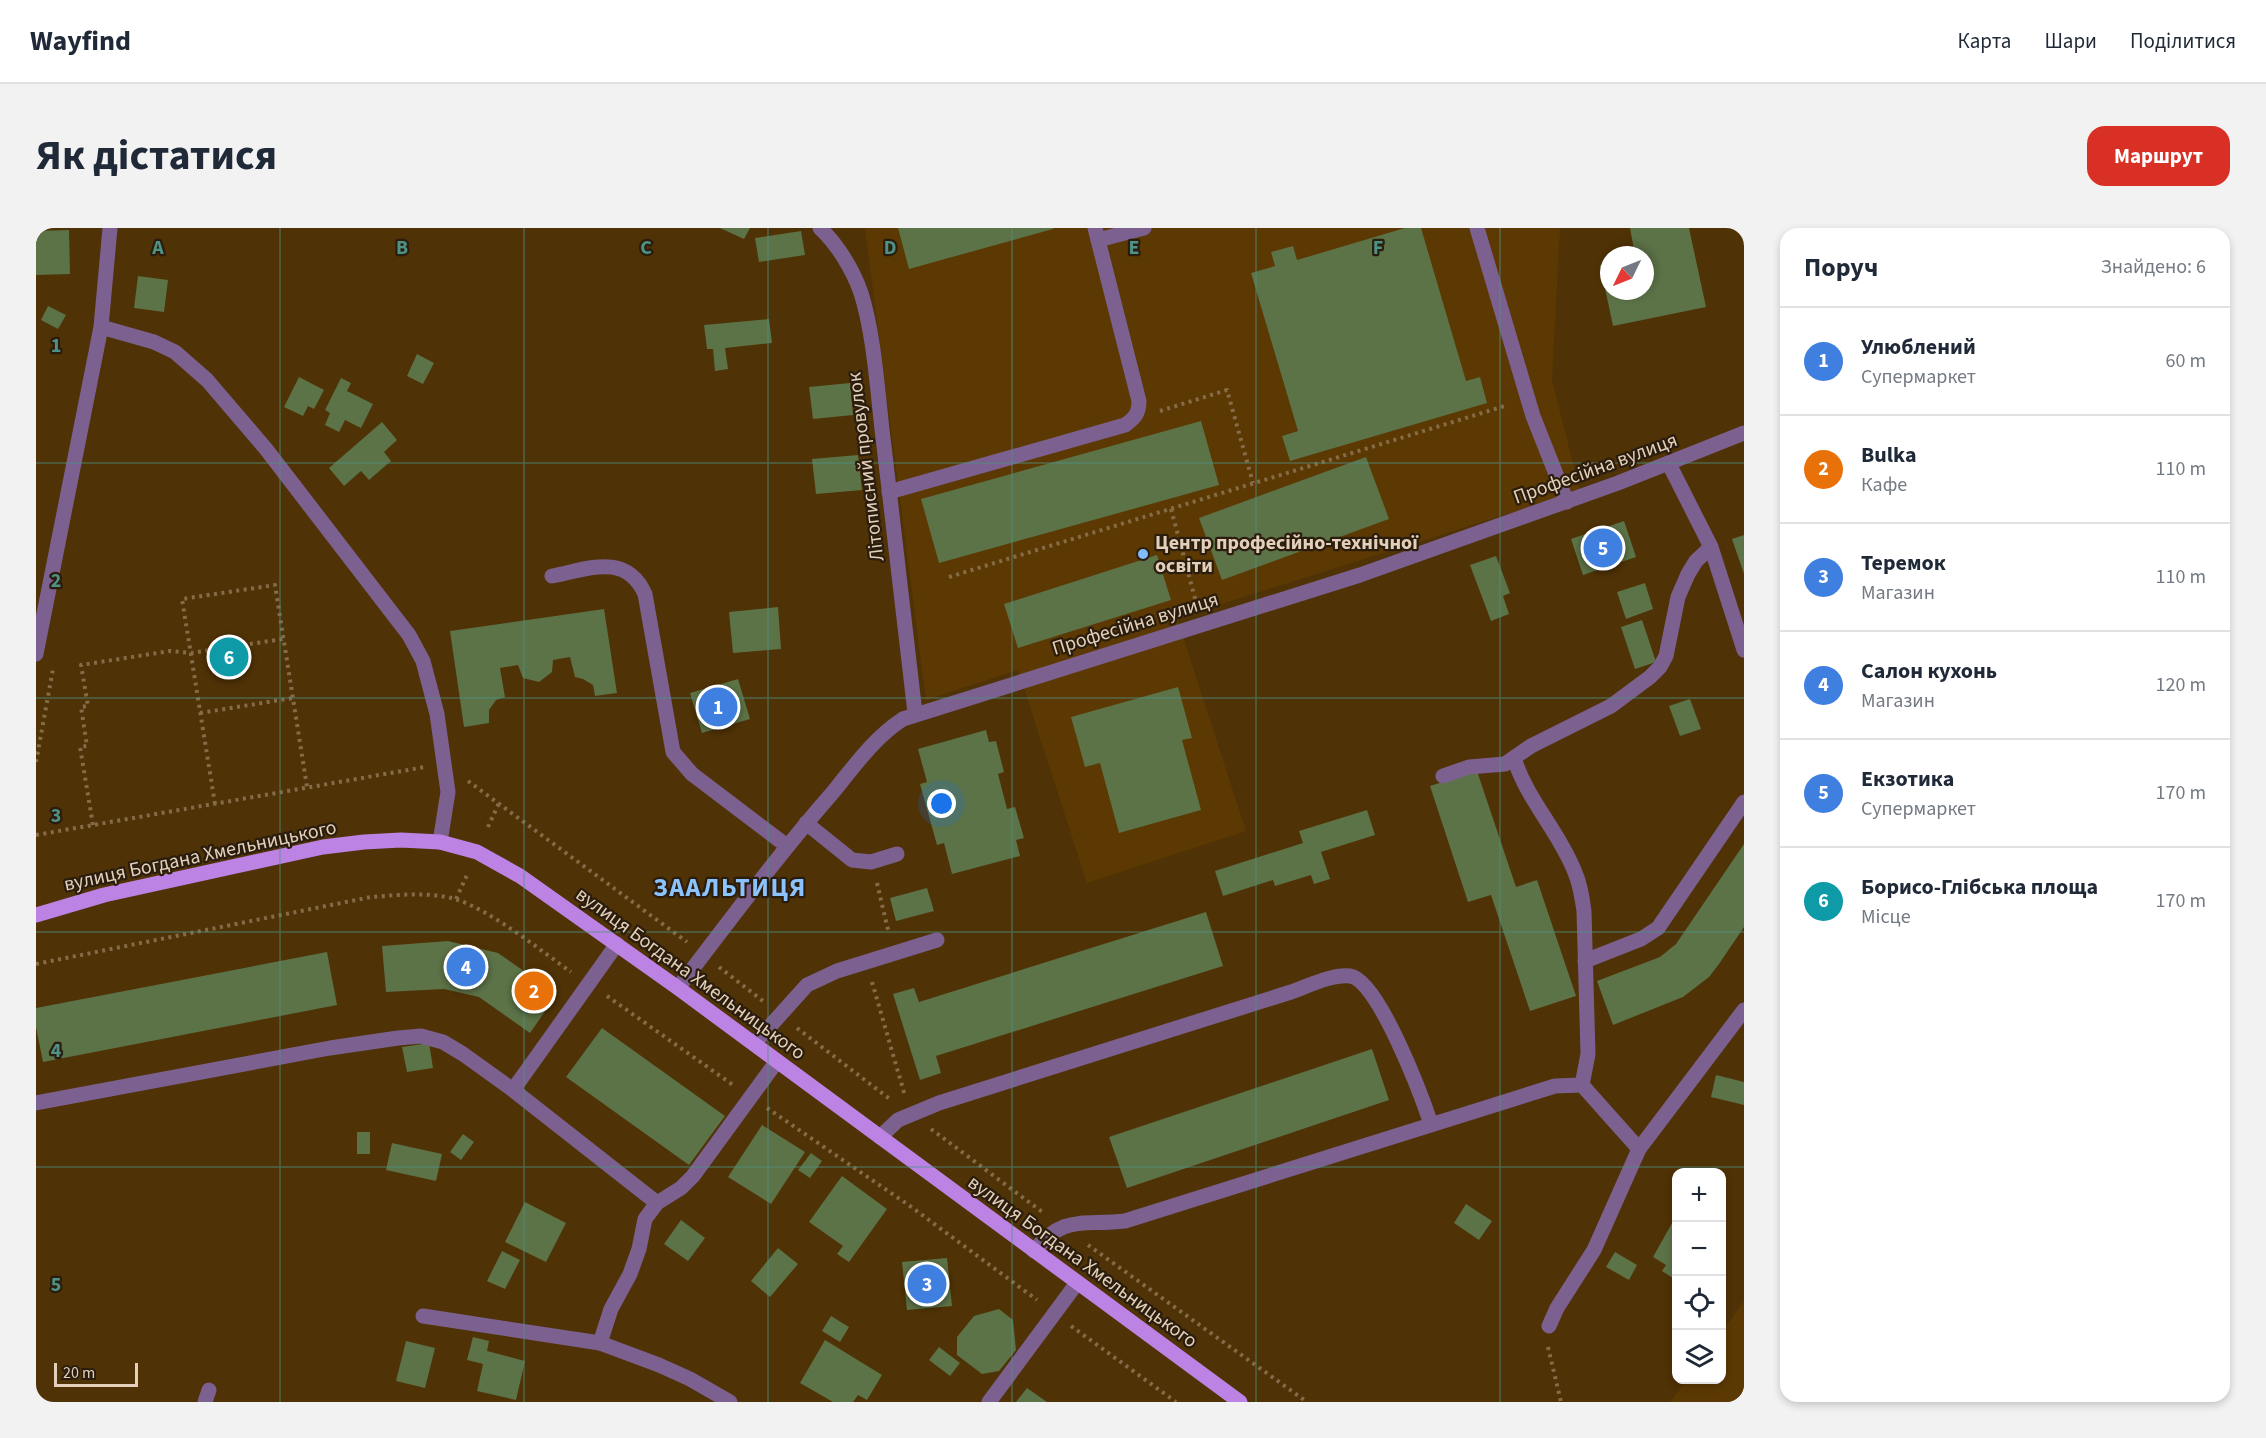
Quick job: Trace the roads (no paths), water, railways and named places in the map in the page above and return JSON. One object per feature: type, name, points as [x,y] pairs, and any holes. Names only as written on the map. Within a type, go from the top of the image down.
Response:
[{"type":"main road","name":"вулиця Богдана Хмельницького","points":[[36,915],[104,895],[323,847],[401,840],[440,842],[477,852],[492,859],[564,906],[678,988],[1239,1402]]},
{"type":"street","points":[[36,654],[101,327],[110,228]]},
{"type":"street","name":"Літописний провулок","points":[[820,228],[839,250],[861,293],[876,376],[915,713]]},
{"type":"street","points":[[889,492],[1125,425],[1134,419],[1139,411],[1139,401],[1096,234],[1144,228]]},
{"type":"street","points":[[1477,228],[1527,399],[1567,502]]},
{"type":"street","points":[[101,327],[154,342],[175,352],[207,380],[266,449],[409,635],[423,661],[437,714],[448,792],[440,842]]},
{"type":"street","name":"Професійна вулиця","points":[[678,988],[806,823],[889,728],[915,713],[1360,575],[1567,502],[1744,433]]},
{"type":"street","points":[[1669,464],[1711,547],[1744,650]]},
{"type":"street","points":[[1443,776],[1469,767],[1505,764],[1531,746],[1611,706],[1629,694],[1660,667],[1666,656],[1678,597],[1696,561],[1711,547]]},
{"type":"street","points":[[552,576],[610,566],[627,571],[637,579],[645,594],[673,752],[692,774],[787,846]]},
{"type":"street","points":[[1514,758],[1525,787],[1574,869],[1581,891],[1584,911],[1588,1054],[1582,1085]]},
{"type":"street","points":[[1585,961],[1641,939],[1658,928],[1744,802]]},
{"type":"street","points":[[806,823],[852,860],[871,862],[897,854]]},
{"type":"street","points":[[754,1044],[807,985],[837,971],[937,940]]},
{"type":"street","points":[[513,1090],[616,944]]},
{"type":"street","points":[[880,1137],[890,1126],[910,1114],[1020,1076],[1349,976],[1362,981],[1382,1012],[1417,1084],[1431,1124]]},
{"type":"street","points":[[1548,1326],[1594,1250],[1639,1149],[1744,1010]]},
{"type":"street","points":[[36,1103],[330,1048],[421,1036],[443,1042],[513,1090],[657,1203]]},
{"type":"street","points":[[600,1343],[611,1309],[630,1274],[639,1249],[645,1219],[657,1203],[681,1188],[693,1176],[777,1061]]},
{"type":"street","points":[[1034,1251],[1045,1237],[1062,1226],[1125,1221],[1555,1086],[1582,1085],[1639,1149]]},
{"type":"street","points":[[989,1402],[1077,1283]]},
{"type":"street","points":[[423,1316],[600,1343],[679,1374],[730,1402]]},
{"type":"place","name":"Екзотика","points":[[1603,548]]},
{"type":"place","name":"Центр професійно-технічної освіти","points":[[1143,554]]},
{"type":"place","name":"Борисо-Глібська площа","points":[[229,657]]},
{"type":"place","name":"Улюблений","points":[[718,707]]},
{"type":"place","name":"Салон кухонь","points":[[466,967]]},
{"type":"place","name":"Bulka","points":[[534,991]]},
{"type":"place","name":"Теремок","points":[[927,1284]]},
{"type":"district","name":"ЗААЛЬТИЦЯ","points":[[730,887]]}]
